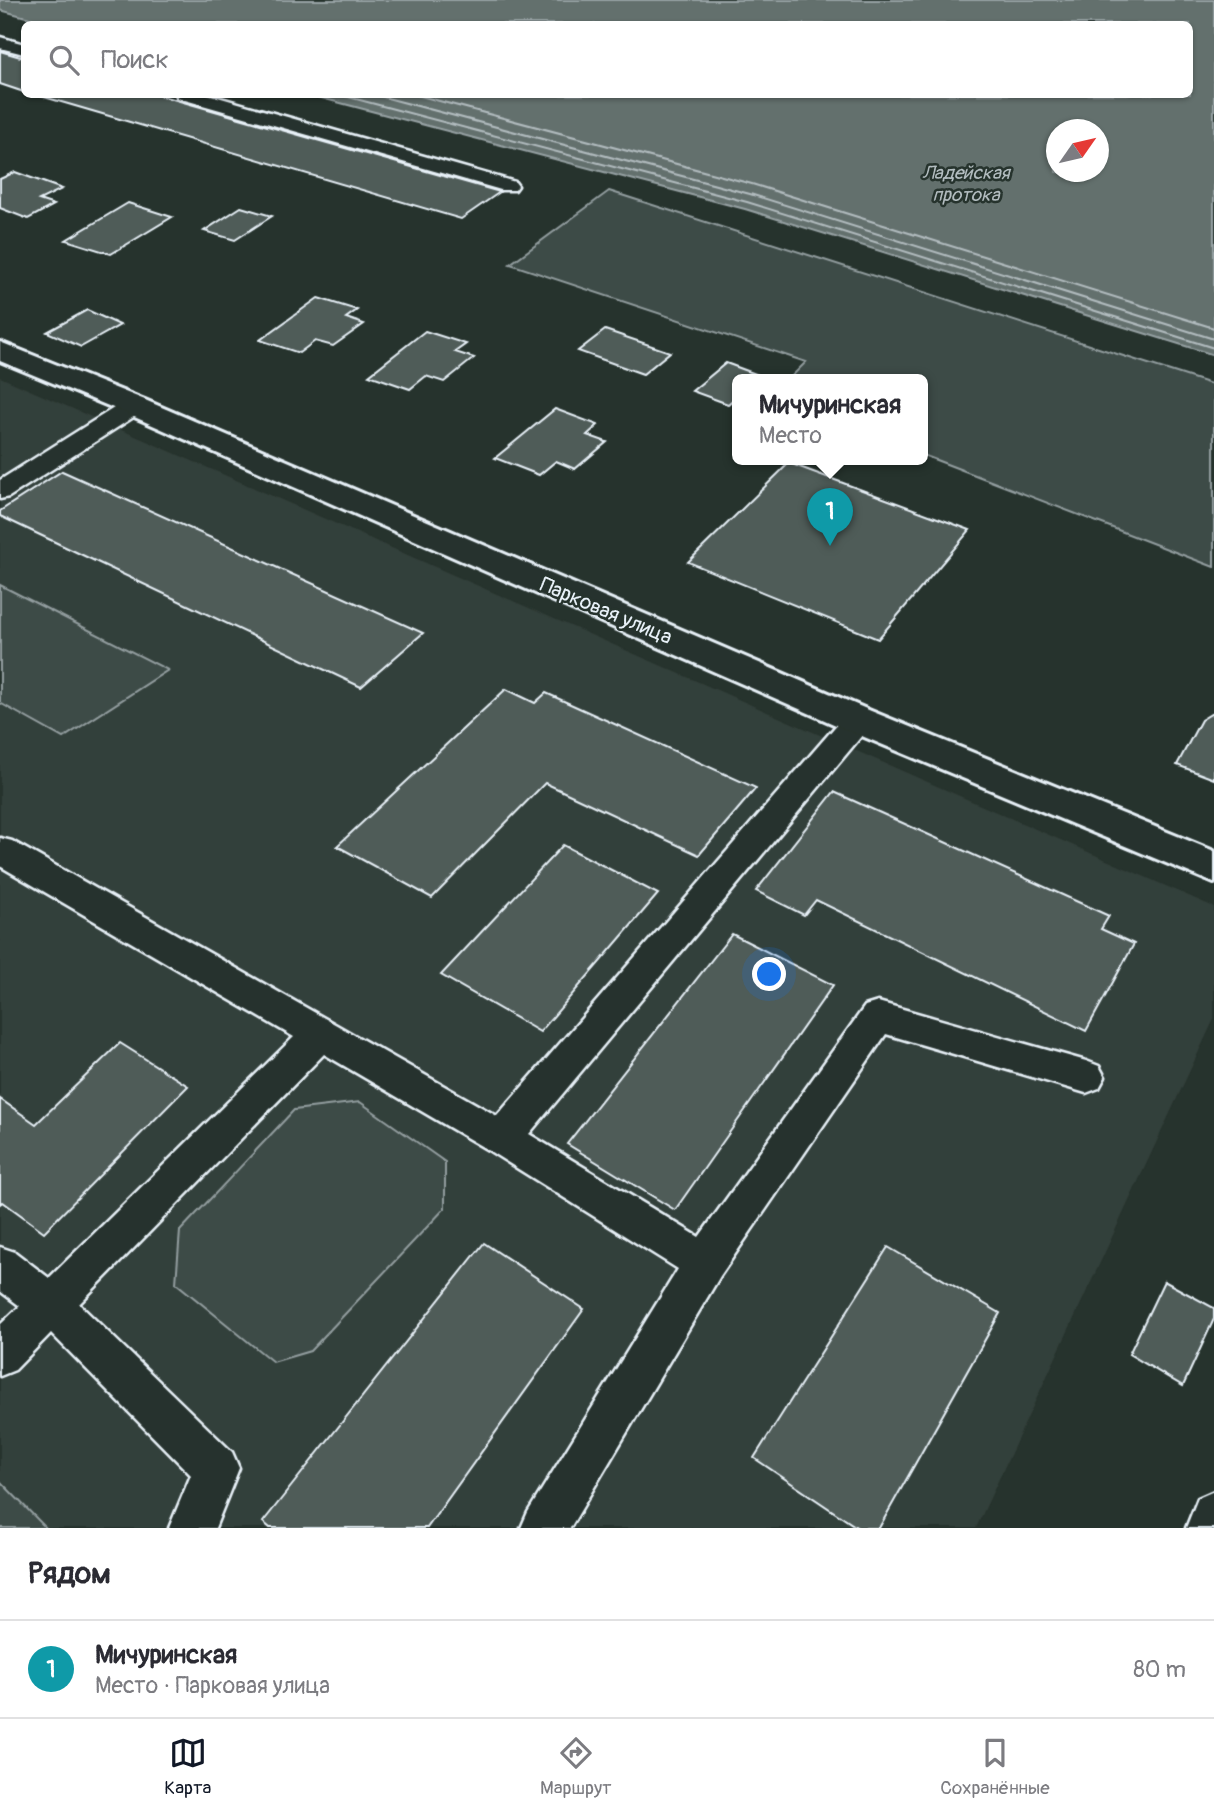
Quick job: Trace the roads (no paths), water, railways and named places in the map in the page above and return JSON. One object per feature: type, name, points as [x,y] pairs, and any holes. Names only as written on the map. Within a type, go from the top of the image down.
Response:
[{"type":"street","name":"Парковая улица","points":[[0,351],[134,406],[858,720],[1214,868]]},
{"type":"lane","points":[[0,42],[21,48]]},
{"type":"lane","points":[[199,98],[508,186]]},
{"type":"lane","points":[[0,491],[134,406]]},
{"type":"lane","points":[[502,1138],[858,720]]},
{"type":"lane","points":[[0,850],[502,1138],[705,1263]]},
{"type":"lane","points":[[544,1528],[705,1263],[878,1017],[1086,1077]]},
{"type":"lane","points":[[0,1355],[319,1035]]},
{"type":"lane","points":[[0,1266],[49,1303],[216,1468],[192,1528]]},
{"type":"lane","points":[[1209,1528],[1214,1514]]},
{"type":"water","name":"Ладейская протока","points":[[0,0],[1214,0],[1214,355],[745,209],[321,98],[1193,98],[1193,21],[41,21],[0,10]]},
{"type":"place","name":"Мичуринская","points":[[830,546]]}]
